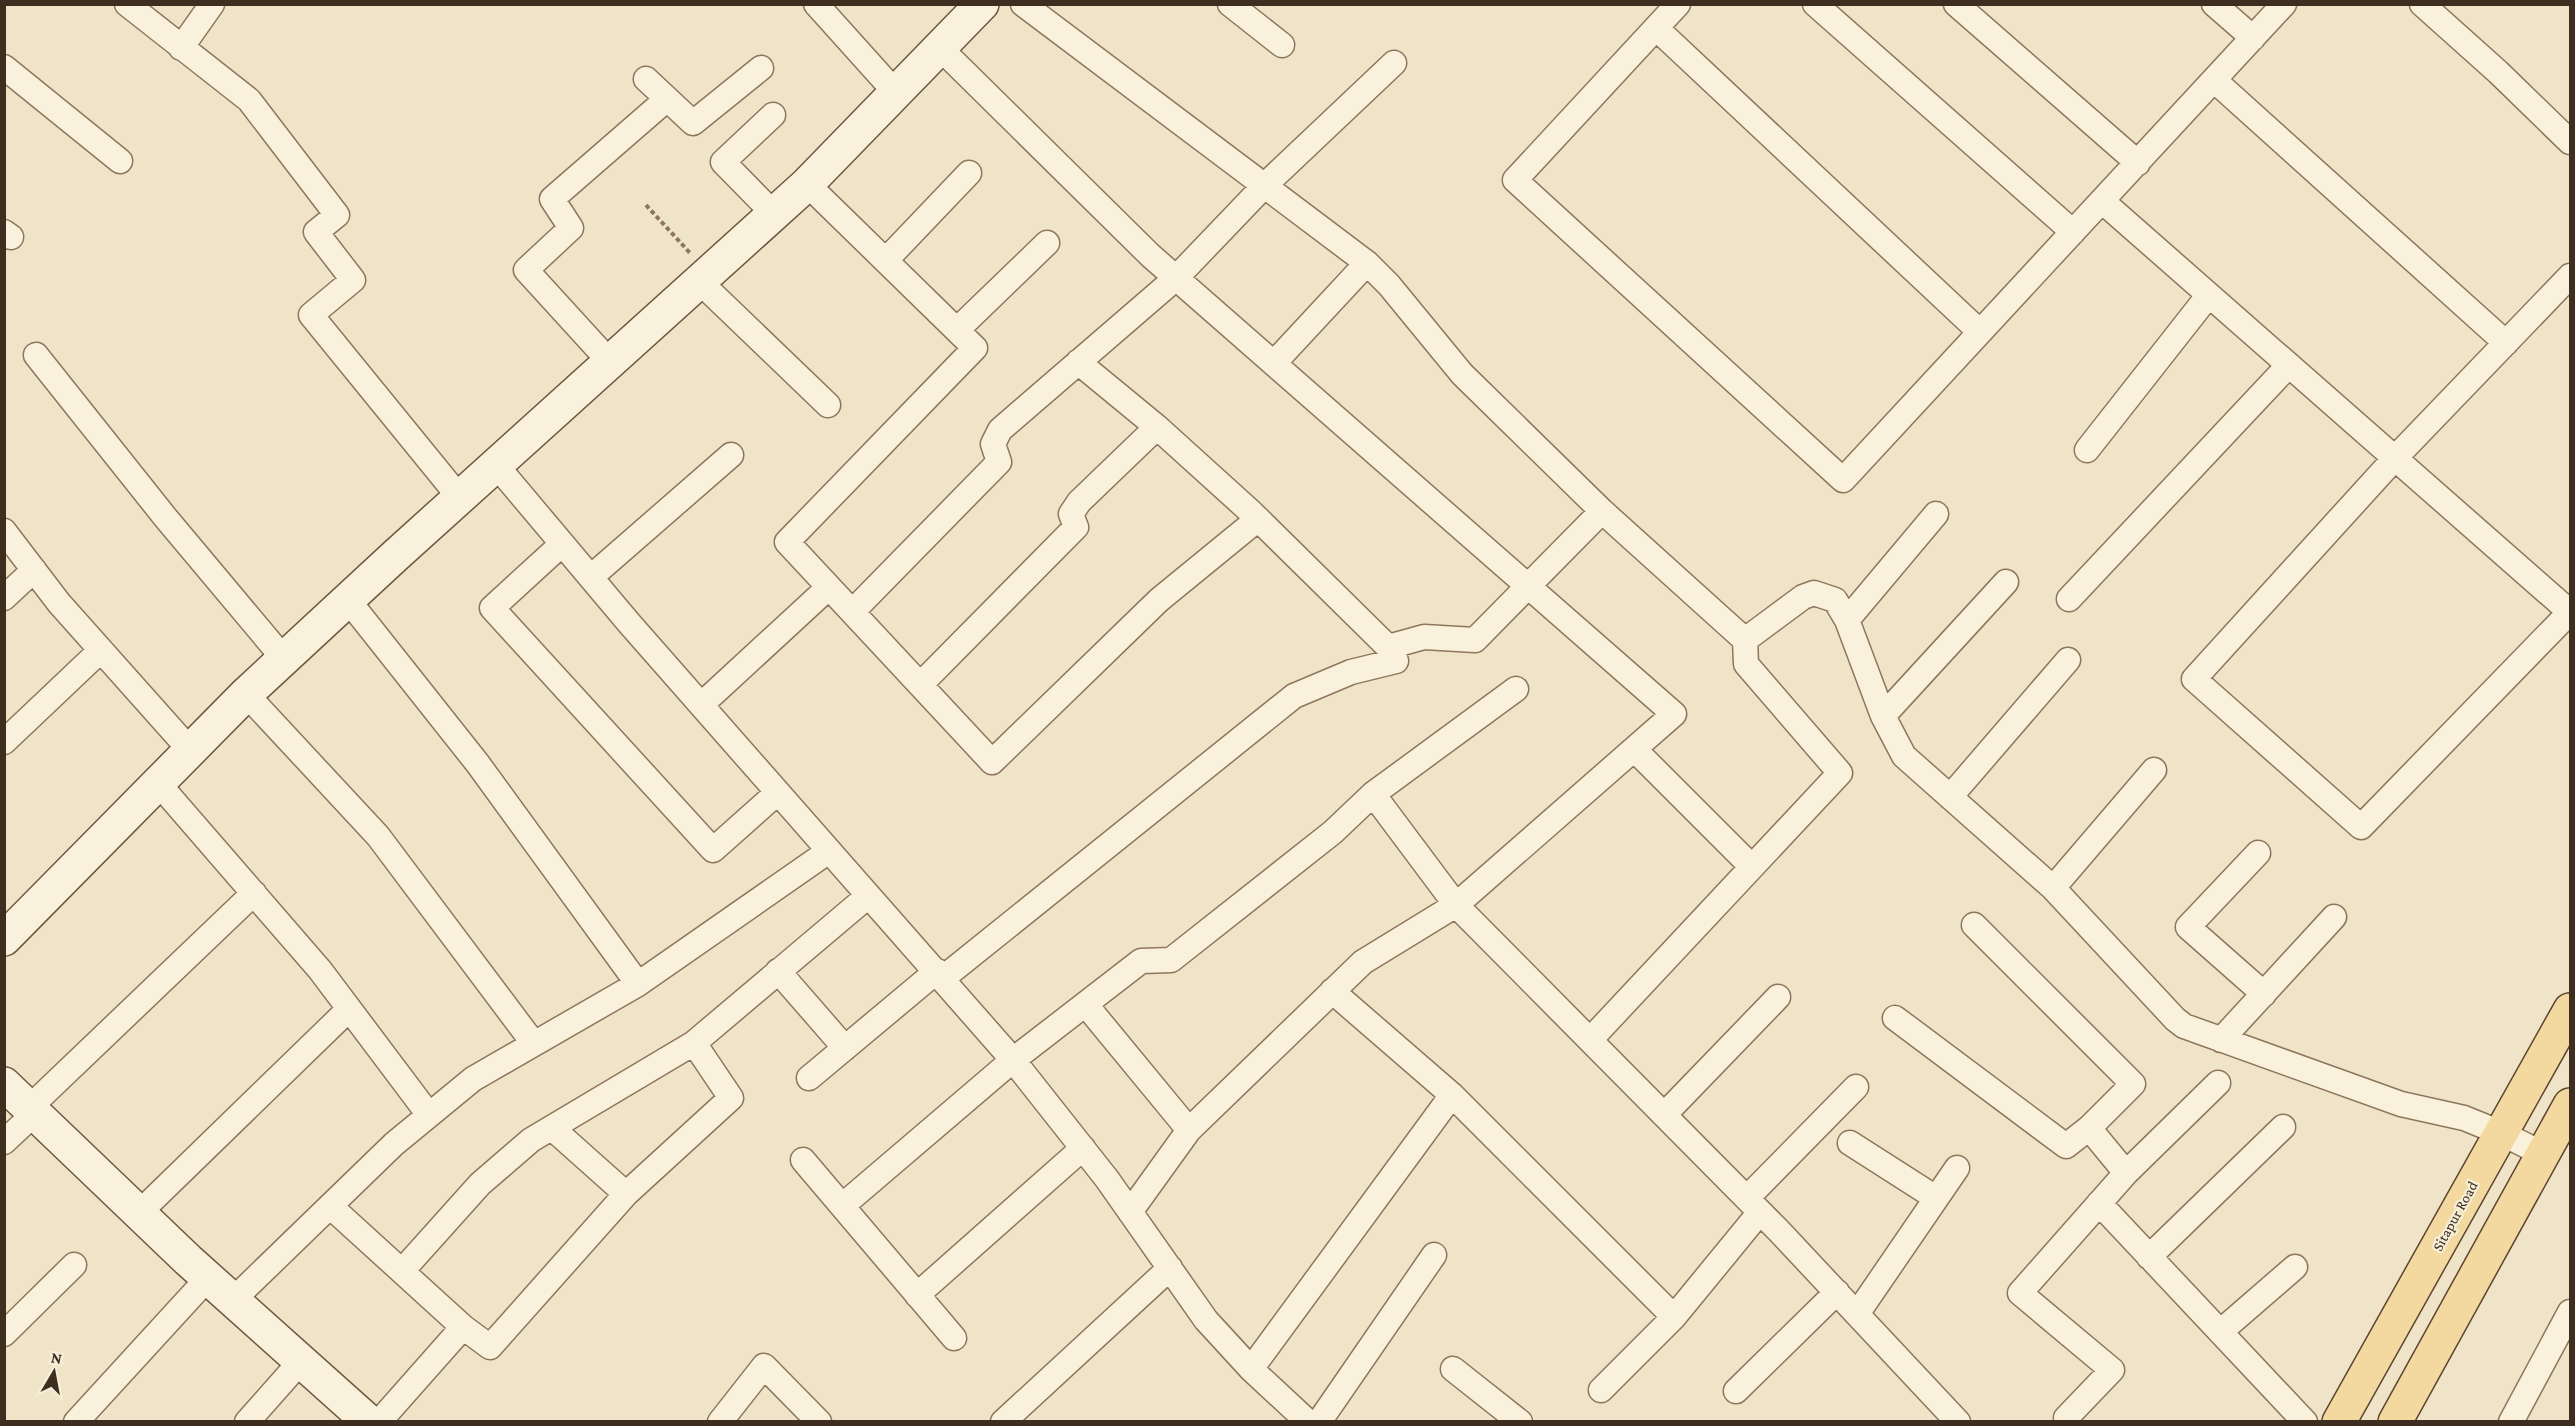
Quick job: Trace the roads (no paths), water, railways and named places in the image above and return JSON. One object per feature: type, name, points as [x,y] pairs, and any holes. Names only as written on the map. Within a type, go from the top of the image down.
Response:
[{"type":"main road","name":"Sitapur Road","points":[[2339,1422],[2571,1010]]},
{"type":"main road","points":[[2395,1422],[2571,1105]]},
{"type":"street","points":[[128,4],[249,100],[338,214],[316,232],[353,280],[311,315],[460,498]]},
{"type":"street","points":[[181,48],[212,4]]},
{"type":"street","points":[[816,4],[896,93]]},
{"type":"street","points":[[4,939],[246,694],[807,184],[982,4]]},
{"type":"street","points":[[1023,4],[1367,263],[1389,285],[1462,374],[1602,511],[1745,640],[1746,664],[1840,773],[1590,1040]]},
{"type":"street","points":[[1230,4],[1282,45]]},
{"type":"street","points":[[1678,4],[1515,180],[1843,480],[2284,4]]},
{"type":"street","points":[[1815,4],[2073,232]]},
{"type":"street","points":[[1956,4],[2138,163]]},
{"type":"street","points":[[2214,4],[2253,38]]},
{"type":"street","points":[[2422,4],[2571,142]]},
{"type":"street","points":[[1656,28],[1980,332]]},
{"type":"street","points":[[940,48],[1151,256],[1674,714],[1456,905],[1363,962],[1190,1130],[1130,1212]]},
{"type":"street","points":[[853,611],[999,462],[993,444],[1000,430],[1176,278],[1264,186],[1394,63]]},
{"type":"street","points":[[4,67],[120,161]]},
{"type":"street","points":[[646,78],[693,123],[761,68]]},
{"type":"street","points":[[2214,80],[2506,343]]},
{"type":"street","points":[[610,362],[526,270],[571,228],[552,199],[667,99]]},
{"type":"street","points":[[773,115],[723,162],[774,214]]},
{"type":"street","points":[[886,260],[969,173]]},
{"type":"street","points":[[807,184],[975,348],[787,542],[993,762],[1159,600],[1258,519]]},
{"type":"street","points":[[2102,201],[2208,296],[2395,458],[2571,612],[2361,827],[2194,679],[2395,458],[2571,276]]},
{"type":"street","points":[[958,329],[1047,243]]},
{"type":"street","points":[[1274,363],[1367,263]]},
{"type":"street","points":[[704,278],[828,405]]},
{"type":"street","points":[[2087,450],[2208,296]]},
{"type":"street","points":[[36,355],[165,517],[285,659]]},
{"type":"street","points":[[808,1078],[1294,696],[1351,672],[1396,661],[1388,648],[1258,519],[1157,427],[1078,362]]},
{"type":"street","points":[[2069,599],[2288,366]]},
{"type":"street","points":[[920,685],[1076,527],[1071,514],[1079,502],[1157,427]]},
{"type":"street","points":[[591,577],[730,455]]},
{"type":"street","points":[[496,465],[777,793],[1013,1060],[1083,1148],[1206,1320],[1251,1369],[1308,1422]]},
{"type":"street","points":[[1388,648],[1424,637],[1475,640],[1602,511]]},
{"type":"street","points":[[1847,620],[1936,514]]},
{"type":"street","points":[[4,531],[59,603],[190,750]]},
{"type":"street","points":[[562,544],[492,608],[713,850],[777,793]]},
{"type":"street","points":[[4,598],[34,570]]},
{"type":"street","points":[[1883,716],[2006,582]]},
{"type":"street","points":[[701,705],[829,587]]},
{"type":"street","points":[[1745,640],[1803,597],[1814,593],[1835,600],[1847,620],[1883,716],[1904,756],[2053,888],[2175,1019],[2196,1031],[2401,1104],[2464,1118],[2543,1154]]},
{"type":"street","points":[[348,600],[477,764],[638,984]]},
{"type":"street","points":[[4,742],[101,650]]},
{"type":"street","points":[[1950,797],[2067,660]]},
{"type":"street","points":[[842,1206],[1013,1060],[1141,961],[1171,960],[1333,832],[1373,794],[1516,689]]},
{"type":"street","points":[[246,694],[378,836],[534,1044]]},
{"type":"street","points":[[1634,749],[1752,867]]},
{"type":"street","points":[[2053,888],[2154,770]]},
{"type":"street","points":[[158,783],[320,970],[429,1116]]},
{"type":"street","points":[[1373,794],[1456,905],[1753,1205],[1958,1422]]},
{"type":"street","points":[[233,1300],[394,1144],[473,1079],[638,984],[829,851]]},
{"type":"street","points":[[2258,854],[2188,927],[2264,994]]},
{"type":"street","points":[[4,1142],[32,1110],[254,893]]},
{"type":"street","points":[[402,1271],[480,1184],[531,1140],[694,1043],[867,896]]},
{"type":"street","points":[[2221,1040],[2334,917]]},
{"type":"street","points":[[1895,1018],[2066,1146],[2089,1128],[2133,1084],[1974,925]]},
{"type":"street","points":[[778,971],[845,1048]]},
{"type":"street","points":[[1332,991],[1452,1095],[1674,1317]]},
{"type":"street","points":[[1664,1115],[1778,996]]},
{"type":"street","points":[[1086,1005],[1190,1130]]},
{"type":"street","points":[[139,1213],[350,1009]]},
{"type":"street","points":[[330,1206],[463,1327],[490,1347],[626,1194],[731,1098],[694,1043]]},
{"type":"street","points":[[2066,1418],[2112,1370],[2020,1293],[2126,1173],[2218,1083]]},
{"type":"street","points":[[4,1084],[208,1278],[369,1422]]},
{"type":"street","points":[[1601,1390],[1674,1317],[1753,1205],[1856,1087]]},
{"type":"street","points":[[1251,1369],[1452,1095]]},
{"type":"street","points":[[2149,1257],[2283,1127]]},
{"type":"street","points":[[552,1128],[626,1194]]},
{"type":"street","points":[[2089,1128],[2126,1173]]},
{"type":"street","points":[[1850,1143],[1936,1198]]},
{"type":"street","points":[[917,1295],[1083,1148]]},
{"type":"street","points":[[802,1160],[954,1338]]},
{"type":"street","points":[[1857,1314],[1956,1168]]},
{"type":"street","points":[[2099,1203],[2305,1422]]},
{"type":"street","points":[[1319,1422],[1434,1256]]},
{"type":"street","points":[[4,1334],[74,1265]]},
{"type":"street","points":[[2220,1332],[2295,1267]]},
{"type":"street","points":[[1003,1422],[1170,1268]]},
{"type":"street","points":[[76,1422],[208,1278]]},
{"type":"street","points":[[1736,1391],[1837,1292]]},
{"type":"street","points":[[2511,1422],[2571,1312]]},
{"type":"street","points":[[379,1422],[463,1327]]},
{"type":"street","points":[[247,1422],[301,1361]]},
{"type":"street","points":[[720,1422],[764,1366],[819,1422]]},
{"type":"street","points":[[1453,1369],[1520,1422]]}]
